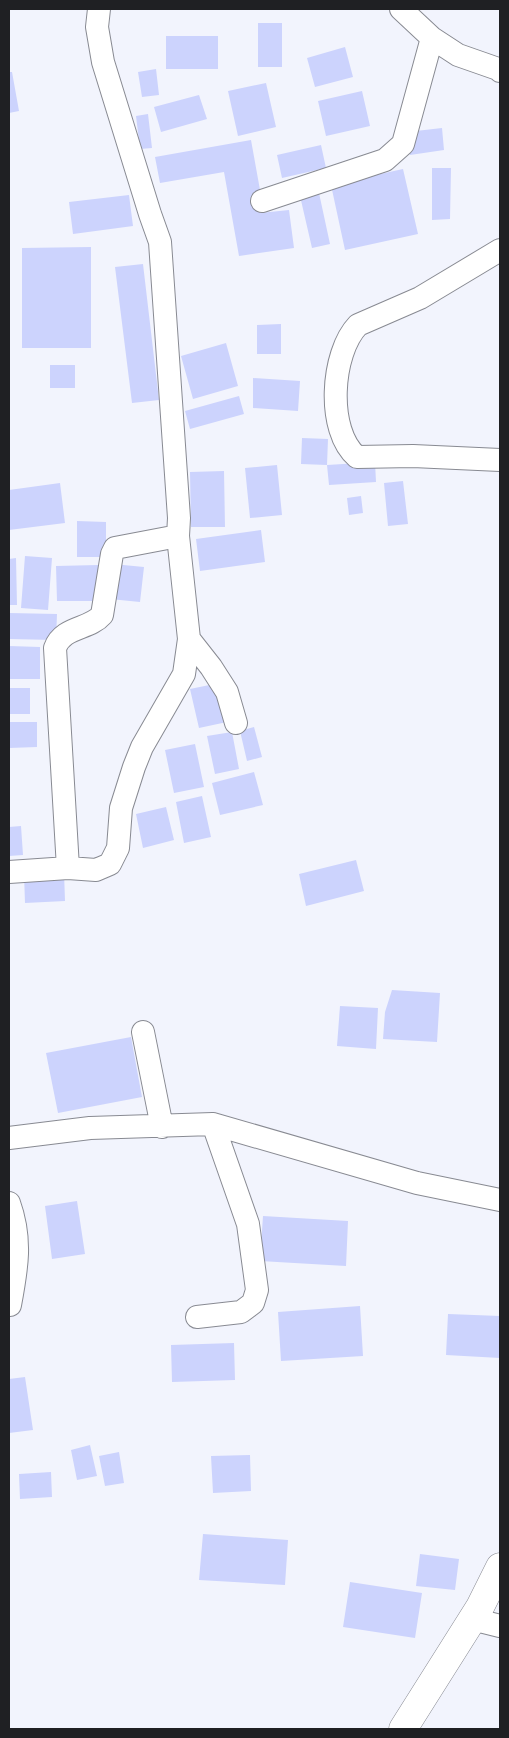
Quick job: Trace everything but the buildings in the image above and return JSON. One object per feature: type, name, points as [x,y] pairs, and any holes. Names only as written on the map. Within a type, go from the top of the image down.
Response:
[{"type":"street","points":[[9,872],[68,868],[96,870],[110,864],[118,848],[121,808],[134,767],[142,747],[184,674],[189,639],[178,536],[179,518],[160,242],[103,62],[97,27],[99,9]]},
{"type":"street","points":[[401,9],[432,38],[458,55],[498,68],[500,71]]},
{"type":"street","points":[[262,200],[385,160],[403,144],[432,38]]},
{"type":"street","points":[[500,250],[420,298],[358,325],[351,332],[346,341],[338,368],[336,419],[346,445],[357,457],[413,456],[500,460]]},
{"type":"street","points":[[68,868],[55,648],[62,637],[102,615],[112,554],[115,548],[178,536]]},
{"type":"street","points":[[189,639],[211,667],[227,692],[236,723]]},
{"type":"street","points":[[143,1032],[162,1127]]},
{"type":"street","points":[[197,1317],[241,1312],[253,1303],[257,1290],[248,1224],[213,1124]]},
{"type":"street","points":[[9,1138],[90,1128],[213,1124],[417,1183],[500,1200]]},
{"type":"street","points":[[9,1203],[18,1237],[17,1268],[10,1305]]},
{"type":"street","points":[[404,1729],[472,1619],[500,1567]]},
{"type":"street","points":[[472,1619],[500,1626]]}]
